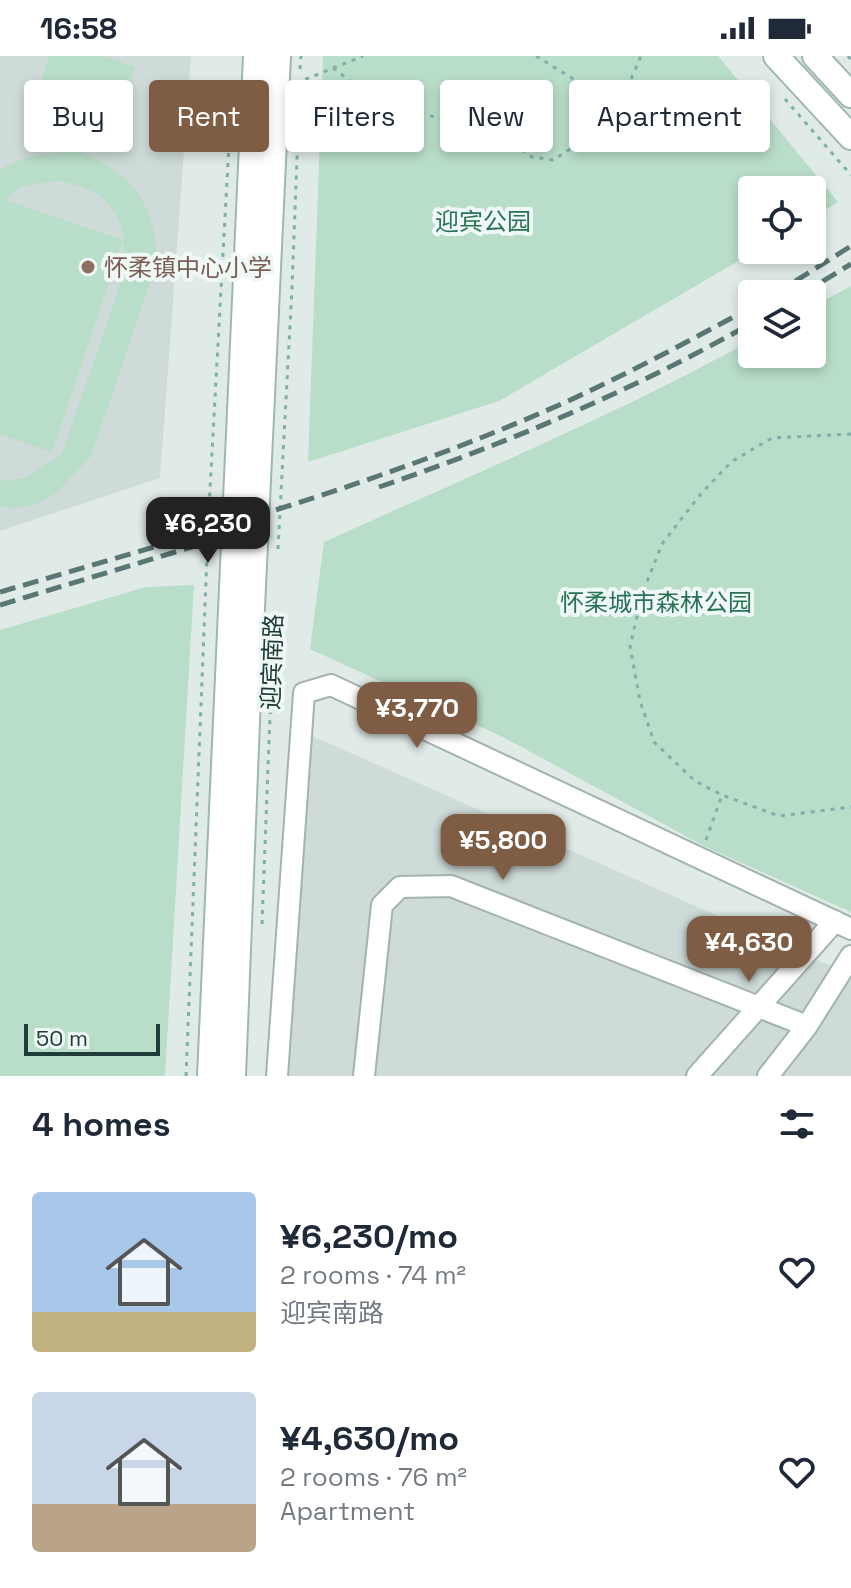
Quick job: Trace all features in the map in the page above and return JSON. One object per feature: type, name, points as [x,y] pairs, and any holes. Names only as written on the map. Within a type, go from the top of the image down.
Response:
[{"type":"main road","name":"迎宾南路","points":[[210,1076],[256,56]]},
{"type":"main road","name":"迎宾南路","points":[[278,56],[285,83]]},
{"type":"main road","points":[[776,56],[851,137]]},
{"type":"main road","points":[[815,56],[851,95]]},
{"type":"main road","name":"迎宾南路","points":[[233,1076],[249,655],[285,138]]},
{"type":"street","points":[[277,1076],[304,693],[331,685],[843,925],[760,1005],[697,1076]]},
{"type":"street","points":[[364,1076],[382,905],[400,887],[451,886],[807,1026]]},
{"type":"street","points":[[768,1076],[807,1026],[851,956]]},
{"type":"path","points":[[299,80],[301,56]]},
{"type":"path","points":[[304,80],[363,56]]},
{"type":"path","points":[[536,56],[575,80]]},
{"type":"path","points":[[631,80],[641,56]]},
{"type":"path","points":[[333,68],[375,100],[431,116],[489,127],[532,157],[553,160],[569,150]]},
{"type":"path","points":[[780,94],[851,175]]},
{"type":"path","points":[[186,1076],[209,507],[229,152]]},
{"type":"path","points":[[277,558],[292,288],[289,152]]},
{"type":"path","points":[[851,434],[772,438],[731,462],[700,495],[662,544],[643,592],[630,646],[640,701],[654,742],[695,781],[722,795],[779,816],[851,807]]},
{"type":"path","name":"迎宾南路","points":[[261,933],[273,652]]},
{"type":"path","points":[[701,858],[722,795]]},
{"type":"shaded area","name":"怀柔镇中心小学","points":[[0,56],[191,56],[189,80],[149,80],[149,152],[184,152],[160,478],[0,531]]},
{"type":"shaded area","points":[[310,735],[851,975],[851,1076],[286,1076]]},
{"type":"green space","points":[[49,56],[103,56],[135,67],[131,80],[42,80]]},
{"type":"green space","name":"迎宾公园","points":[[323,56],[718,56],[738,80],[569,80],[569,152],[770,152],[770,119],[817,176],[738,176],[738,261],[499,401],[308,462],[319,152],[424,152],[424,80],[322,80]]},
{"type":"green space","points":[[81,152],[114,169],[127,181],[146,207],[152,224],[157,263],[91,456],[55,494],[34,505],[15,508],[0,506],[0,481],[26,478],[62,454],[127,265],[123,241],[52,452],[0,434],[0,170],[28,157]],"holes":[[[58,181],[83,187],[111,206],[124,240],[5,200],[21,186]]]},
{"type":"green space","name":"迎宾公园","points":[[826,187],[838,202],[826,209]]},
{"type":"green space","name":"怀柔城市森林公园","points":[[851,286],[851,912],[704,846],[505,738],[310,649],[324,542],[594,420],[738,348],[738,368],[826,368],[826,299]]},
{"type":"green space","points":[[194,585],[165,1076],[0,1076],[0,630],[146,587]]},
{"type":"railway","points":[[797,280],[851,246]]},
{"type":"railway","points":[[825,280],[851,264]]},
{"type":"railway","points":[[0,592],[287,506],[429,458],[568,401],[738,314]]},
{"type":"railway","points":[[379,487],[570,414],[662,371],[738,330]]},
{"type":"railway","points":[[0,605],[258,527]]},
{"type":"place","name":"怀柔镇中心小学","points":[[88,267]]}]
